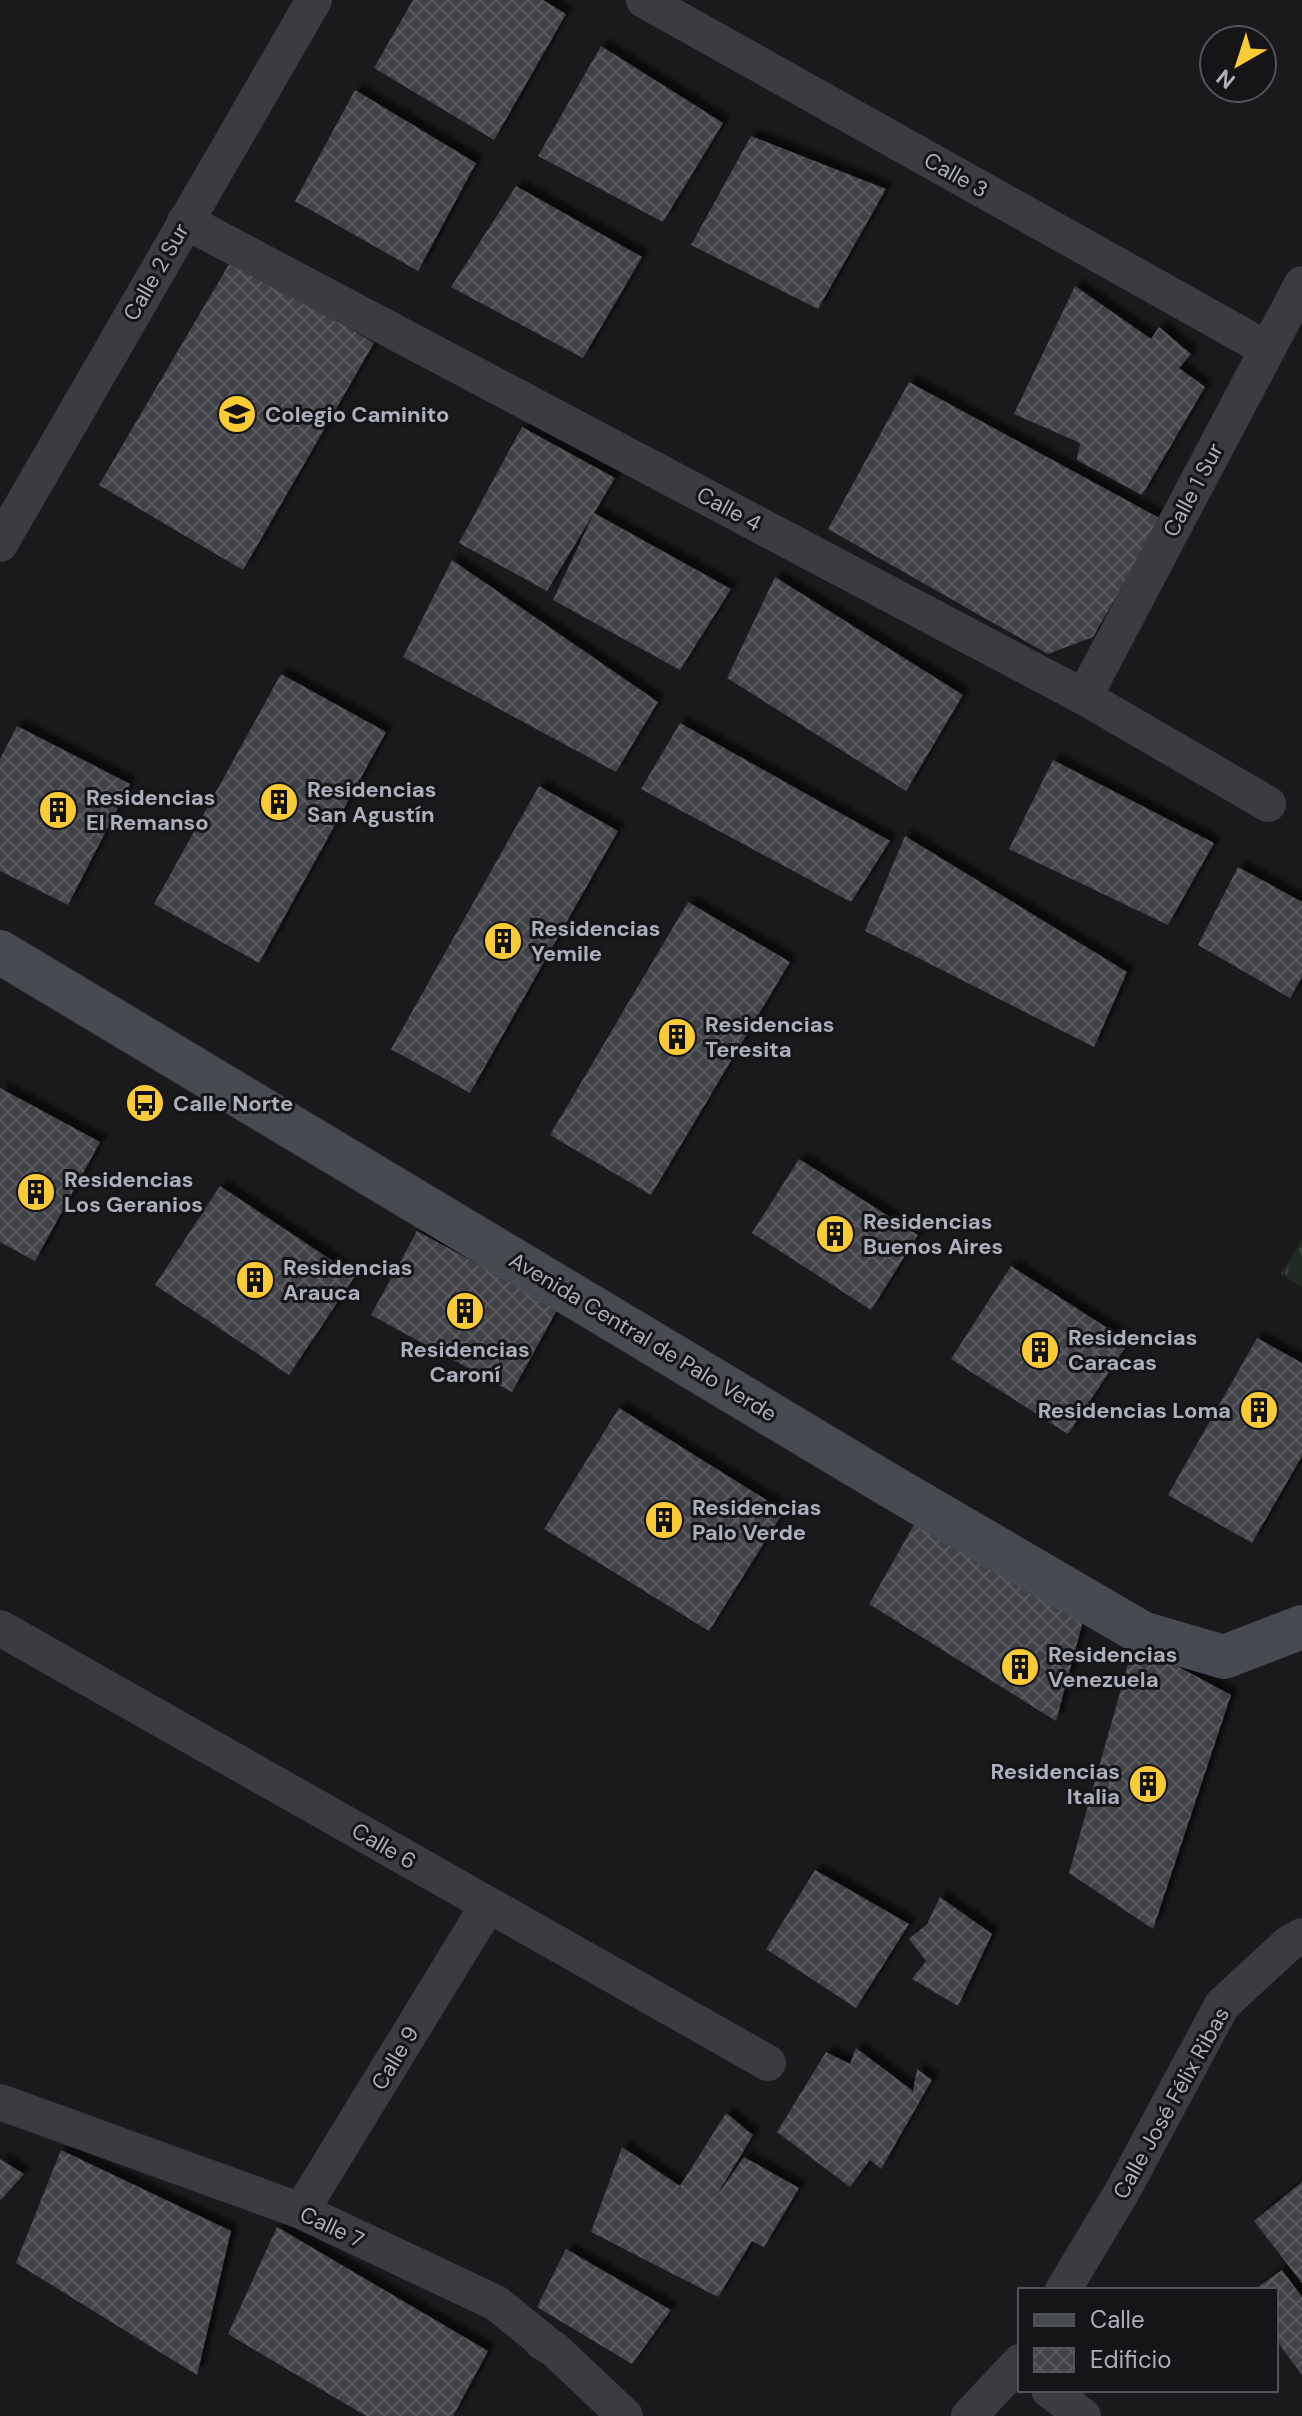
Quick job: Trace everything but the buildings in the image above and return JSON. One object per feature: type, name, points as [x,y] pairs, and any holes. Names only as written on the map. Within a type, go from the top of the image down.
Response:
[{"type":"street","name":"Calle 2 Sur","points":[[0,544],[314,0]]},
{"type":"street","name":"Calle 3","points":[[644,0],[1267,349]]},
{"type":"street","name":"Calle 4","points":[[185,221],[1084,697],[1268,804]]},
{"type":"street","name":"Calle 1 Sur","points":[[1084,697],[1302,284]]},
{"type":"street","name":"Avenida Central de Palo Verde","points":[[0,952],[892,1487],[1142,1633],[1224,1657],[1302,1627]]},
{"type":"street","name":"Calle 6","points":[[0,1628],[768,2063]]},
{"type":"street","name":"Calle 9","points":[[301,2211],[488,1905]]},
{"type":"street","name":"Calle José Félix Ribas","points":[[1064,2288],[1123,2190],[1222,2005],[1288,1944],[1302,1936]]},
{"type":"street","name":"Calle 7","points":[[0,2102],[301,2211],[496,2303],[554,2349],[625,2416]]},
{"type":"street","points":[[969,2416],[1018,2366]]},
{"type":"street","points":[[1052,2392],[1083,2416]]},
{"type":"green space","points":[[1302,1239],[1302,1287],[1281,1274]]},
{"type":"place","name":"Colegio Caminito","points":[[237,414]]},
{"type":"place","name":"Residencias San Agustín","points":[[279,802]]},
{"type":"place","name":"Residencias El Remanso","points":[[58,810]]},
{"type":"place","name":"Residencias Yemile","points":[[503,941]]},
{"type":"place","name":"Residencias Teresita","points":[[677,1037]]},
{"type":"place","name":"Calle Norte","points":[[145,1103]]},
{"type":"place","name":"Residencias Los Geranios","points":[[36,1192]]},
{"type":"place","name":"Residencias Buenos Aires","points":[[835,1234]]},
{"type":"place","name":"Residencias Arauca","points":[[255,1280]]},
{"type":"place","name":"Residencias Caroní","points":[[465,1311]]},
{"type":"place","name":"Residencias Caracas","points":[[1040,1350]]},
{"type":"place","name":"Residencias Loma","points":[[1259,1410]]},
{"type":"place","name":"Residencias Palo Verde","points":[[664,1520]]},
{"type":"place","name":"Residencias Venezuela","points":[[1020,1667]]},
{"type":"place","name":"Residencias Italia","points":[[1148,1784]]}]
